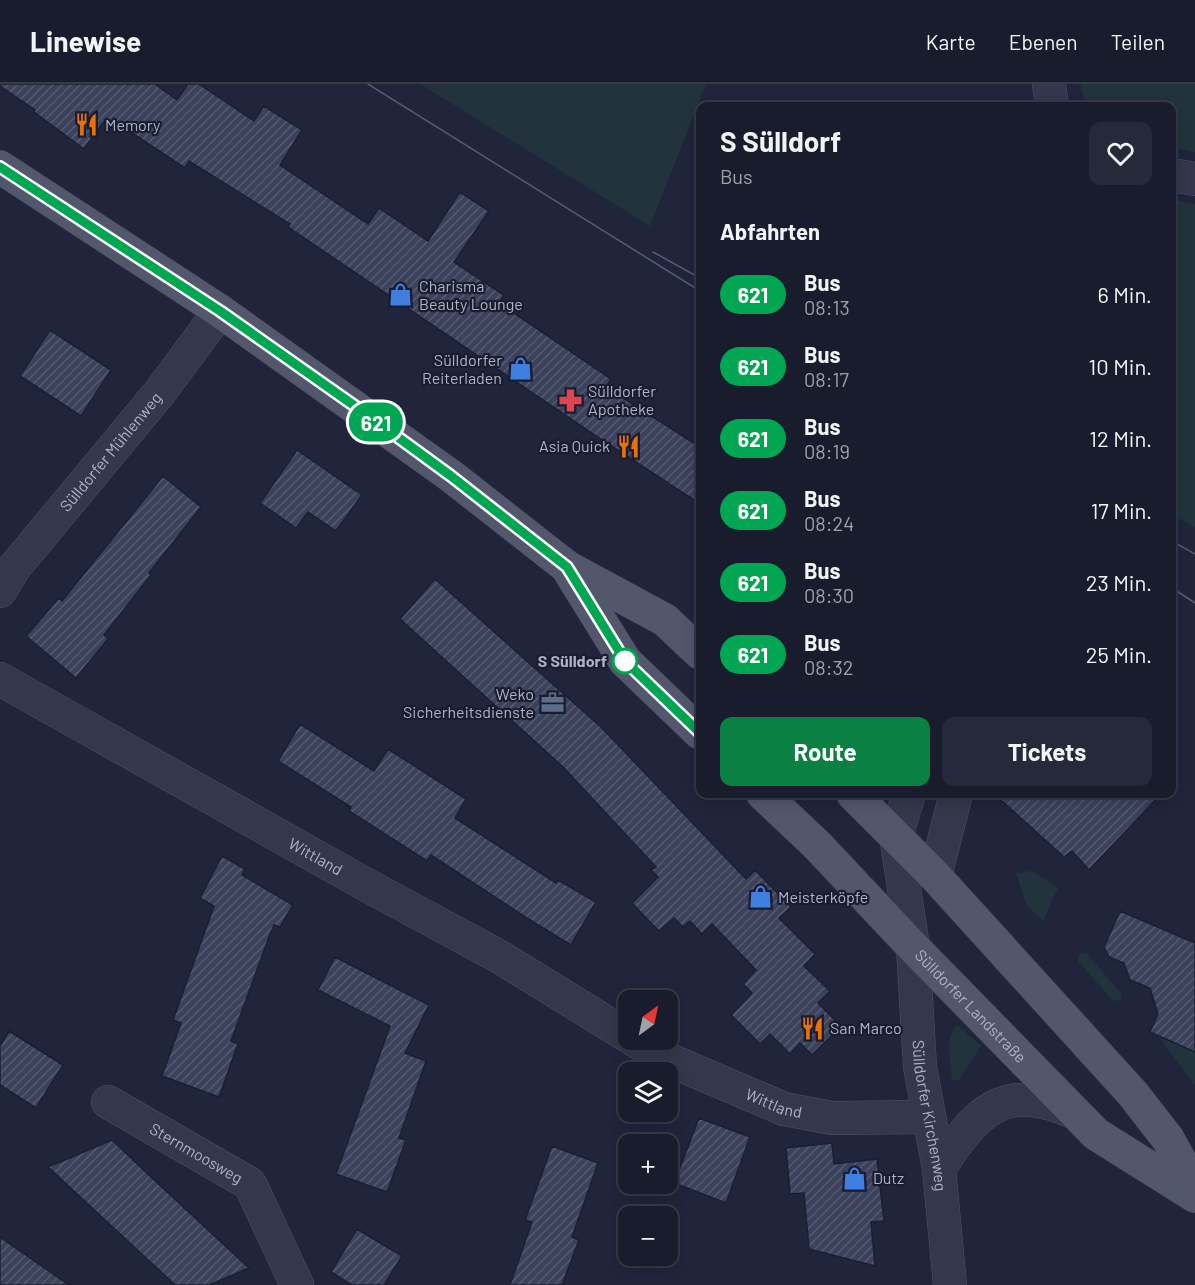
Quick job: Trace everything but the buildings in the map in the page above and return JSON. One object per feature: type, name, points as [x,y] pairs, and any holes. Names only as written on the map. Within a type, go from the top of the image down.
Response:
[{"type":"main road","points":[[0,167],[220,311],[442,470],[567,567],[665,620],[696,649]]},
{"type":"main road","points":[[567,567],[625,661],[696,730]]},
{"type":"main road","name":"Sülldorfer Landstraße","points":[[768,798],[817,845],[912,948],[1096,1134],[1195,1196]]},
{"type":"main road","points":[[857,798],[935,876],[1133,1094],[1168,1139],[1195,1188]]},
{"type":"street","points":[[1049,84],[1051,102]]},
{"type":"street","points":[[1176,176],[1195,180]]},
{"type":"street","name":"Sülldorfer Mühlenweg","points":[[0,591],[14,568],[160,392],[220,311]]},
{"type":"street","name":"Wittland","points":[[0,679],[363,883],[500,957],[618,1030]]},
{"type":"street","name":"Sülldorfer Kirchenweg","points":[[908,798],[896,836],[912,948],[920,1067],[939,1169],[950,1285]]},
{"type":"street","name":"Sülldorfer Kirchenweg","points":[[912,948],[935,876],[955,798]]},
{"type":"street","name":"Wittland","points":[[652,1050],[784,1109],[832,1118],[928,1117]]},
{"type":"street","points":[[939,1169],[967,1128],[999,1105],[1026,1098],[1051,1103],[1073,1112]]},
{"type":"street","name":"Sternmoosweg","points":[[108,1102],[250,1184],[297,1285]]},
{"type":"shaded area","points":[[420,84],[706,84],[699,102],[696,102],[696,109],[650,226]]},
{"type":"shaded area","points":[[1080,84],[1195,84],[1195,152],[1176,148],[1176,102],[1086,102]]},
{"type":"shaded area","points":[[1176,200],[1195,204],[1195,527],[1176,517]]},
{"type":"shaded area","points":[[1032,871],[1058,888],[1043,921],[1026,904],[1016,873]]},
{"type":"shaded area","points":[[1086,953],[1122,994],[1120,1000],[1113,1001],[1078,961],[1079,954]]},
{"type":"shaded area","points":[[957,1025],[981,1046],[960,1079],[952,1081],[949,1043]]},
{"type":"shaded area","points":[[1157,1035],[1195,1052],[1195,1085]]},
{"type":"tram line","points":[[368,84],[696,289]]},
{"type":"tram line","points":[[653,252],[696,276]]},
{"type":"tram line","points":[[1176,543],[1195,554]]},
{"type":"tram line","points":[[1176,591],[1195,603]]},
{"type":"bus line","name":"621","points":[[0,167],[220,311],[369,416],[451,476],[567,567],[625,661],[696,729]]},
{"type":"place","name":"Memory","points":[[87,125]]},
{"type":"place","name":"Charisma Beauty Lounge","points":[[401,295]]},
{"type":"place","name":"Sülldorfer Reiterladen","points":[[520,369]]},
{"type":"place","name":"Sülldorfer Apotheke","points":[[570,400]]},
{"type":"place","name":"Asia Quick","points":[[628,446]]},
{"type":"place","name":"S Sülldorf","points":[[625,661]]},
{"type":"place","name":"Weko Sicherheitsdienste","points":[[552,703]]},
{"type":"place","name":"Meisterköpfe","points":[[760,897]]},
{"type":"place","name":"San Marco","points":[[812,1028]]},
{"type":"place","name":"Dutz","points":[[855,1178]]}]
